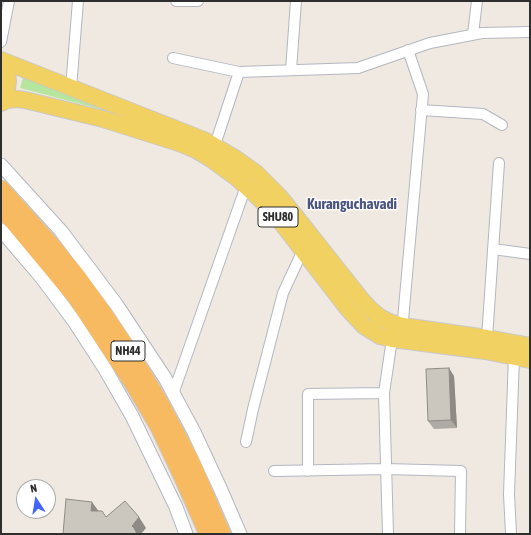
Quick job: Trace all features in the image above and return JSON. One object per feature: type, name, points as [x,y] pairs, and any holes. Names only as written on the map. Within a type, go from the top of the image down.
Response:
[{"type":"highway","name":"NH44","points":[[1,189],[78,278],[104,313],[132,356],[161,405],[192,464],[222,534]]},
{"type":"highway","name":"NH44","points":[[1,209],[76,297],[133,383],[159,427],[208,534]]},
{"type":"main road","name":"SHU80","points":[[1,61],[204,140],[213,153],[277,217],[357,319],[372,332],[380,336],[399,335],[487,338],[530,346]]},
{"type":"main road","name":"SHU80","points":[[1,61],[7,73],[8,81],[8,89],[1,102]]},
{"type":"main road","name":"SHU80","points":[[1,102],[17,99],[25,100],[103,119],[196,150],[234,158],[256,174],[279,196],[370,310],[381,318],[392,323],[399,335],[530,360]]},
{"type":"street","points":[[1,42],[9,1]]},
{"type":"street","points":[[72,88],[78,1]]},
{"type":"street","points":[[176,1],[198,1]]},
{"type":"street","points":[[289,1],[296,1],[291,70]]},
{"type":"street","points":[[473,34],[476,1]]},
{"type":"street","points":[[173,58],[238,72],[358,68],[430,43],[473,34],[530,32]]},
{"type":"street","points":[[388,534],[384,393],[399,335],[423,94],[408,50]]},
{"type":"street","points":[[213,153],[238,72]]},
{"type":"street","points":[[421,110],[483,114],[502,125]]},
{"type":"street","points":[[487,338],[499,163]]},
{"type":"street","points":[[1,165],[61,231],[116,304],[165,378],[194,432],[240,534]]},
{"type":"street","points":[[174,394],[246,186]]},
{"type":"street","points":[[1,230],[42,278],[74,321],[104,369],[132,416],[176,508],[186,534]]},
{"type":"street","points":[[493,249],[530,254]]},
{"type":"street","points":[[246,442],[283,293],[303,250]]},
{"type":"street","points":[[511,534],[509,494],[514,356]]},
{"type":"street","points":[[308,471],[308,394],[384,393]]},
{"type":"street","points":[[274,471],[386,469],[461,471],[460,534]]},
{"type":"green space","points":[[24,75],[109,109],[108,111],[20,88]]},
{"type":"building","points":[[449,368],[451,420],[428,421],[426,369]]},
{"type":"building","points":[[66,499],[92,502],[91,511],[102,511],[106,517],[125,501],[139,517],[132,526],[137,534],[63,534]]},
{"type":"district","name":"Kuranguchavadi","points":[[352,204]]}]
